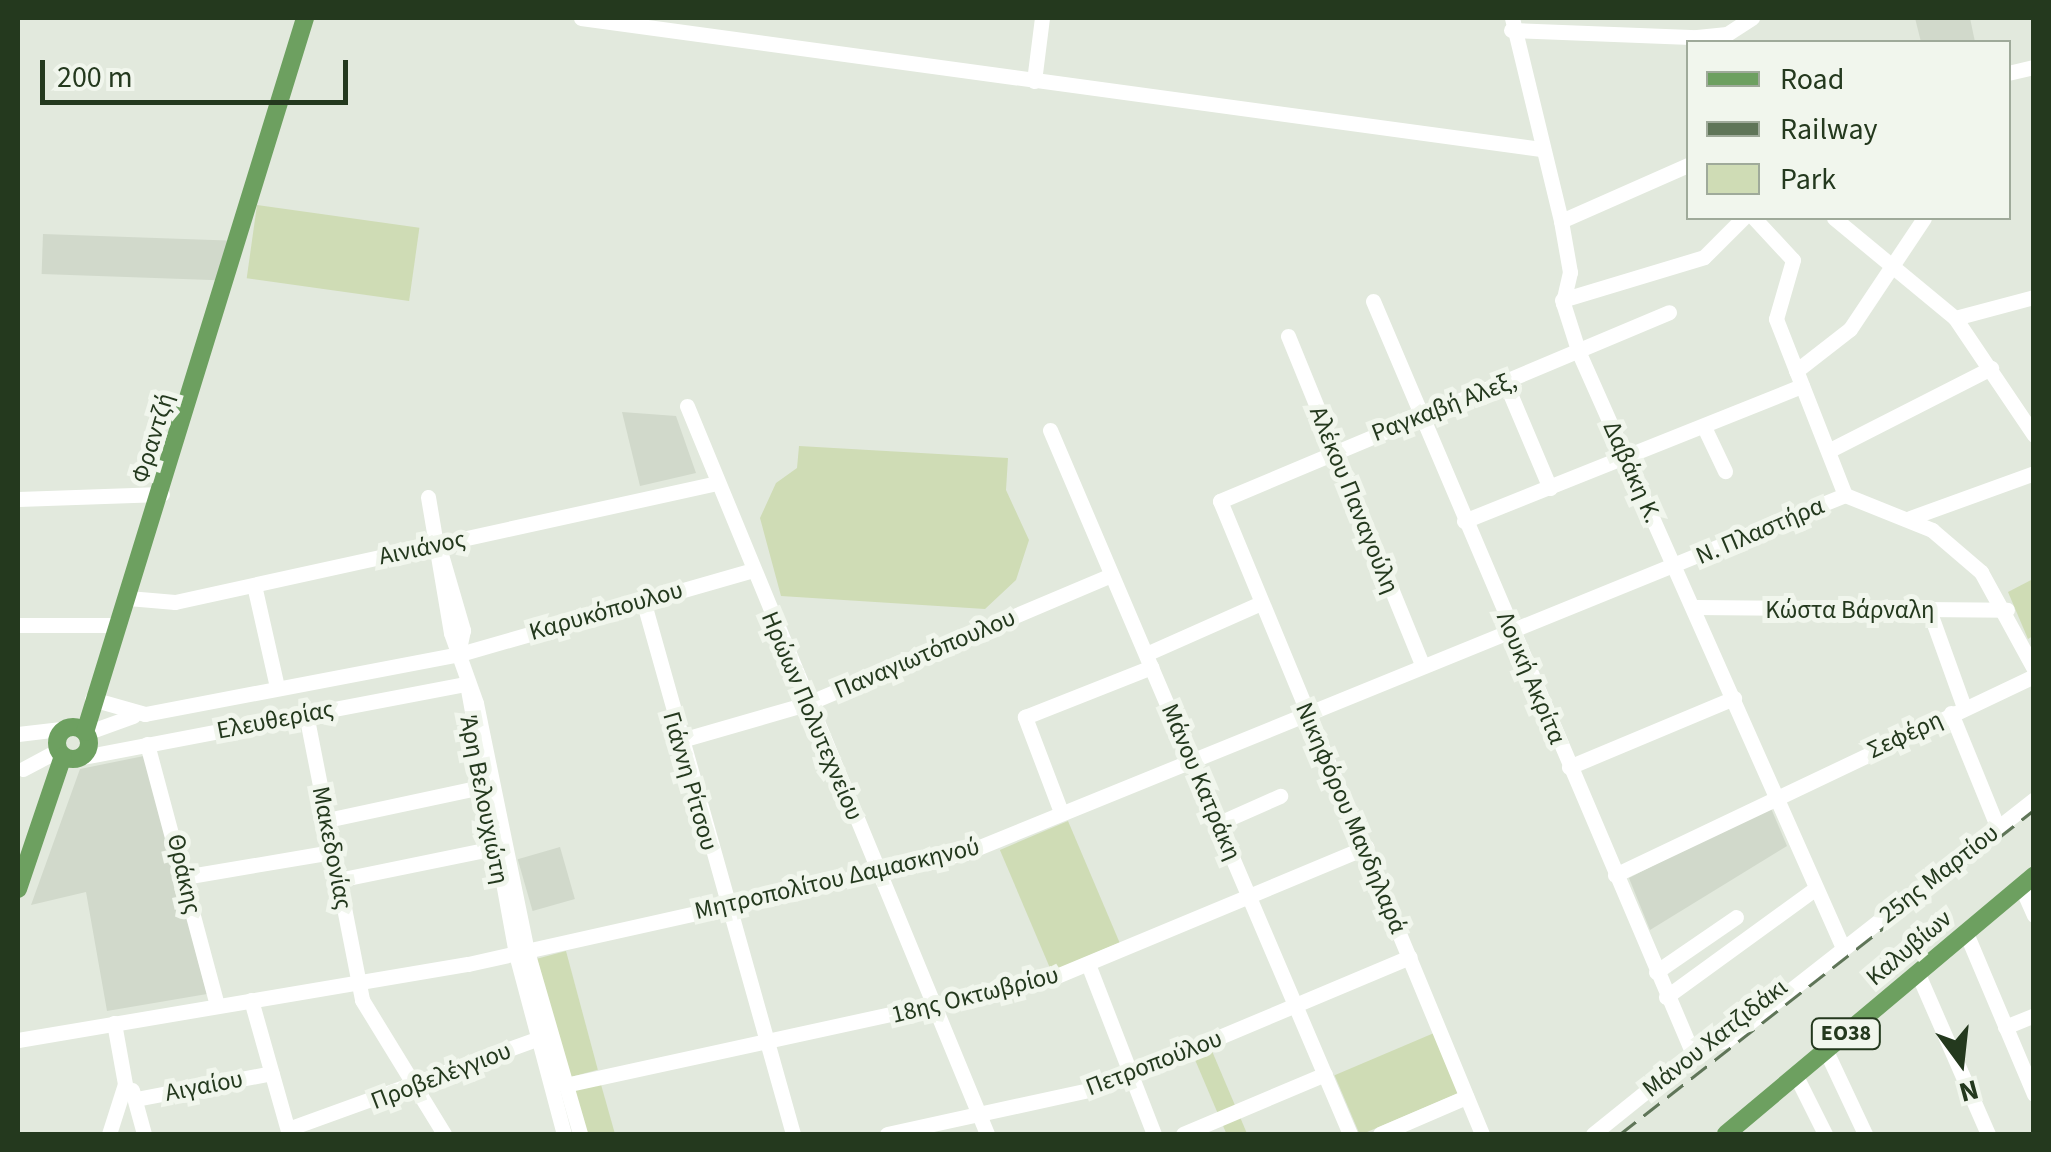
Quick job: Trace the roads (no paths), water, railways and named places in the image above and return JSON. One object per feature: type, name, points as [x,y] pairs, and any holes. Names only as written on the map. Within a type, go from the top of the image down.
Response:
[{"type":"main road","name":"Φραντζή","points":[[70,756],[162,494],[305,18]]},
{"type":"main road","points":[[18,889],[78,730]]},
{"type":"main road","name":"Καλυβίων","points":[[1730,1133],[2027,881]]},
{"type":"street","points":[[581,18],[1541,148]]},
{"type":"street","points":[[1034,81],[1042,18]]},
{"type":"street","points":[[1511,24],[1728,38],[1752,18]]},
{"type":"street","name":"Δαβάκη Κ.","points":[[1511,24],[1561,221],[1570,272],[1562,300],[1579,353],[1840,945]]},
{"type":"street","points":[[2030,68],[2034,86]]},
{"type":"street","points":[[1561,221],[1686,165]]},
{"type":"street","points":[[1562,300],[1704,257],[1741,220]]},
{"type":"street","points":[[1756,220],[1795,268],[1776,318],[1845,495],[1910,518],[1982,572],[2007,610],[2034,672]]},
{"type":"street","points":[[1836,220],[1955,318],[2034,435]]},
{"type":"street","points":[[1464,522],[1704,427],[1799,379],[1840,340],[1896,268],[1921,225]]},
{"type":"street","points":[[1955,318],[2034,297]]},
{"type":"street","name":"Λουκή Ακρίτα","points":[[1373,301],[1666,997],[1698,1050]]},
{"type":"street","name":"Ραγκαβή Αλεξ,","points":[[1220,501],[1333,451],[1506,384],[1669,312]]},
{"type":"street","name":"Αλέκου Παναγούλη","points":[[1288,336],[1421,662]]},
{"type":"street","points":[[1830,450],[1992,368]]},
{"type":"street","points":[[1506,384],[1550,488]]},
{"type":"street","name":"Ηρώων Πολυτεχνείου","points":[[686,406],[987,1134]]},
{"type":"street","points":[[1704,427],[1725,471]]},
{"type":"street","name":"Μάνου Κατράκη","points":[[1050,430],[1350,1134]]},
{"type":"street","points":[[1910,518],[2034,473]]},
{"type":"street","name":"Αινιάνος","points":[[128,598],[155,606],[717,482]]},
{"type":"street","points":[[18,499],[162,494]]},
{"type":"street","name":"Ν. Πλαστήρα","points":[[1674,566],[1845,495]]},
{"type":"street","points":[[428,498],[460,612],[460,651],[467,684]]},
{"type":"street","name":"Νικηφόρου Μανδηλαρά","points":[[1220,501],[1482,1134]]},
{"type":"street","name":"Μητροπολίτου Δαμασκηνού","points":[[18,1040],[521,953],[975,849],[1421,662],[1511,632],[1674,566]]},
{"type":"street","name":"Καρυκόπουλου","points":[[460,651],[752,570]]},
{"type":"street","name":"Παναγιωτόπουλου","points":[[678,742],[806,704],[1112,575]]},
{"type":"street","points":[[254,585],[277,687]]},
{"type":"street","name":"Γιάννη Ρίτσου","points":[[643,600],[678,742],[793,1134]]},
{"type":"street","points":[[1061,812],[1025,717],[1148,661],[1261,603]]},
{"type":"street","name":"Κώστα Βάρναλη","points":[[1694,608],[2007,610]]},
{"type":"street","points":[[1929,610],[1957,710],[1998,828]]},
{"type":"street","points":[[18,625],[118,626]]},
{"type":"street","name":"Ελευθερίας","points":[[93,693],[136,714],[460,651]]},
{"type":"street","name":"Σεφέρη","points":[[1615,875],[2034,672]]},
{"type":"street","name":"Ελευθερίας","points":[[20,769],[70,756],[467,684]]},
{"type":"street","name":"Άρη Βελουχιώτη","points":[[467,684],[494,848],[521,953],[580,1134]]},
{"type":"street","name":"Άρη Βελουχιώτη","points":[[467,684],[536,1040],[564,1134]]},
{"type":"street","points":[[1569,766],[1734,698]]},
{"type":"street","points":[[18,734],[78,730],[136,714]]},
{"type":"street","name":"Μακεδονίας","points":[[306,714],[358,983],[444,1134]]},
{"type":"street","name":"Θράκης","points":[[147,744],[216,1006]]},
{"type":"street","points":[[20,769],[56,785]]},
{"type":"street","points":[[327,820],[481,786]]},
{"type":"street","points":[[1218,823],[1280,796]]},
{"type":"street","name":"25ης Μαρτίου","points":[[1840,945],[2034,798]]},
{"type":"street","points":[[338,880],[494,848]]},
{"type":"street","name":"18ης Οκτωβρίου","points":[[566,1085],[765,1040],[933,1009],[1088,964],[1366,848]]},
{"type":"street","points":[[184,876],[332,852]]},
{"type":"street","points":[[2027,881],[2034,915]]},
{"type":"street","points":[[1666,997],[1816,888]]},
{"type":"street","points":[[1656,972],[1736,917]]},
{"type":"street","points":[[1966,932],[2034,1094]]},
{"type":"street","name":"Μάνου Χατζιδάκι","points":[[1593,1134],[1840,945]]},
{"type":"street","name":"Πετροπούλου","points":[[887,1134],[1130,1075],[1410,957]]},
{"type":"street","points":[[1088,964],[1154,1134]]},
{"type":"street","points":[[1918,974],[1988,1134]]},
{"type":"street","points":[[251,1000],[288,1132]]},
{"type":"street","points":[[2005,1026],[2034,1015]]},
{"type":"street","points":[[114,1022],[125,1084],[136,1098],[144,1134]]},
{"type":"street","name":"Προβελέγγιου","points":[[288,1132],[536,1040]]},
{"type":"street","points":[[1826,1052],[1866,1134]]},
{"type":"street","name":"Αιγαίου","points":[[136,1098],[272,1073]]},
{"type":"street","points":[[1183,1134],[1325,1074]]},
{"type":"street","points":[[1796,1076],[1825,1134]]},
{"type":"street","points":[[108,1134],[125,1084]]},
{"type":"street","points":[[1380,1134],[1466,1098]]},
{"type":"railway","points":[[1620,1134],[2034,810]]}]
